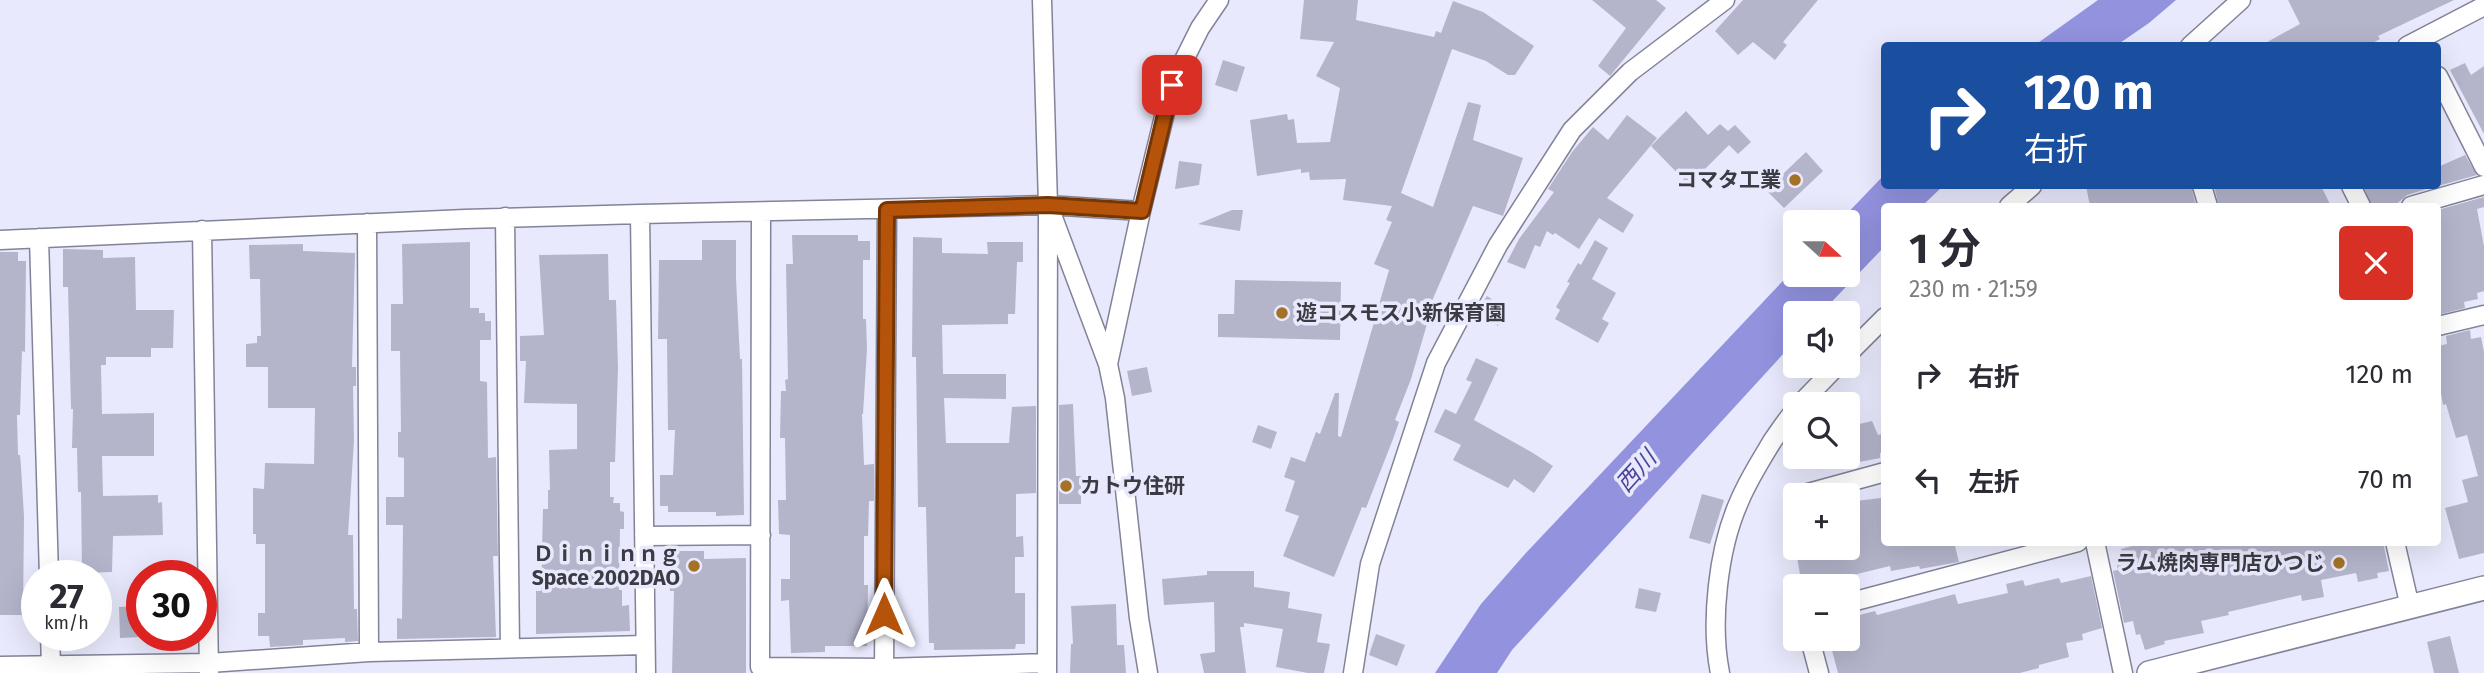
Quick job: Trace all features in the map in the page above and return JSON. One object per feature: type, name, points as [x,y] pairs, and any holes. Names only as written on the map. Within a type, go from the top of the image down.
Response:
[{"type":"street","points":[[761,212],[760,667],[884,671],[1047,668],[1048,205],[1042,0]]},
{"type":"street","points":[[1108,364],[1172,85],[1200,28],[1219,0]]},
{"type":"street","points":[[1353,673],[1370,564],[1436,363],[1498,245],[1572,130],[1630,72],[1725,0]]},
{"type":"street","points":[[2194,42],[2241,0]]},
{"type":"street","points":[[2418,42],[2484,6]]},
{"type":"street","points":[[2441,82],[2484,167]]},
{"type":"street","points":[[2421,203],[2484,185]]},
{"type":"street","points":[[1048,205],[1108,364],[1115,398],[1139,618],[1148,673]]},
{"type":"street","points":[[0,240],[505,217],[1048,205],[1142,211]]},
{"type":"street","points":[[884,671],[887,210]]},
{"type":"street","points":[[640,214],[646,673]]},
{"type":"street","points":[[505,217],[510,648]]},
{"type":"street","points":[[368,223],[369,652]]},
{"type":"street","points":[[202,230],[209,668]]},
{"type":"street","points":[[40,238],[49,560]]},
{"type":"street","points":[[2441,325],[2484,315]]},
{"type":"street","points":[[1860,342],[1881,321]]},
{"type":"street","points":[[1812,392],[1825,378]]},
{"type":"street","points":[[1720,673],[1716,626],[1725,547],[1743,493],[1759,462],[1783,428]]},
{"type":"street","points":[[1845,483],[1881,473]]},
{"type":"street","points":[[644,536],[761,536]]},
{"type":"street","points":[[1860,600],[2063,546]]},
{"type":"street","points":[[2096,546],[2123,673]]},
{"type":"street","points":[[2397,546],[2410,607]]},
{"type":"street","points":[[2149,673],[2484,588]]},
{"type":"street","points":[[0,666],[209,668],[369,652],[645,645]]},
{"type":"street","points":[[51,651],[51,665]]},
{"type":"street","points":[[1813,651],[1819,673]]},
{"type":"water","points":[[2098,0],[2176,0],[2121,42],[2039,42]]},
{"type":"water","points":[[1881,178],[1881,189],[1940,189],[1925,203],[1881,203],[1881,250],[1860,272],[1860,210],[1850,210]]},
{"type":"water","name":"西川","points":[[1783,281],[1783,287],[1846,287],[1832,301],[1783,301],[1783,354],[1512,650],[1497,673],[1435,673],[1481,604]]},
{"type":"building","points":[[1304,0],[1358,0],[1356,20],[1434,37],[1436,31],[1441,33],[1453,1],[1483,12],[1534,46],[1515,75],[1508,75],[1486,61],[1452,49],[1401,193],[1433,207],[1468,102],[1481,105],[1473,140],[1523,158],[1503,216],[1473,206],[1432,301],[1441,305],[1433,326],[1427,324],[1411,379],[1395,420],[1399,422],[1393,439],[1366,508],[1362,507],[1334,577],[1283,556],[1299,516],[1285,511],[1295,481],[1284,477],[1291,457],[1305,462],[1316,432],[1320,434],[1335,393],[1339,393],[1338,436],[1341,437],[1389,270],[1374,264],[1392,222],[1386,220],[1392,206],[1343,200],[1346,179],[1310,180],[1309,172],[1301,173],[1301,169],[1257,176],[1250,120],[1287,114],[1288,120],[1294,119],[1297,143],[1330,142],[1340,88],[1316,76],[1334,42],[1300,39]]},
{"type":"building","points":[[1592,0],[1656,0],[1666,8],[1610,76],[1598,66],[1626,28]]},
{"type":"building","points":[[1743,0],[1818,0],[1783,42],[1787,45],[1775,60],[1753,42],[1738,55],[1715,31]]},
{"type":"building","points":[[2288,0],[2454,0],[2378,36],[2380,39],[2374,42],[2267,42],[2300,24]]},
{"type":"building","points":[[1223,60],[1245,67],[1237,92],[1215,85]]},
{"type":"building","points":[[2465,63],[2471,75],[2484,66],[2484,134],[2450,70]]},
{"type":"building","points":[[1686,111],[1708,135],[1720,124],[1728,131],[1735,125],[1751,142],[1738,154],[1729,145],[1689,185],[1651,146]]},
{"type":"building","points":[[1627,115],[1657,138],[1607,198],[1634,215],[1623,233],[1599,218],[1579,249],[1555,233],[1553,235],[1547,231],[1540,247],[1535,245],[1525,269],[1507,262],[1519,239],[1554,192],[1548,189],[1572,152],[1593,127],[1608,140]]},
{"type":"building","name":"コマタ工業","points":[[1806,152],[1823,171],[1784,208],[1766,190]]},
{"type":"building","points":[[2465,155],[2477,175],[2441,185],[2441,166]]},
{"type":"building","points":[[1179,161],[1202,164],[1199,185],[1175,189]]},
{"type":"building","points":[[2087,189],[2192,189],[2195,203],[2089,203]]},
{"type":"building","points":[[2215,189],[2322,189],[2330,203],[2218,203]]},
{"type":"building","points":[[2364,189],[2426,189],[2407,195],[2398,203],[2371,203]]},
{"type":"building","points":[[2484,197],[2484,207],[2477,209],[2484,246],[2484,291],[2477,293],[2478,299],[2464,302],[2465,308],[2441,314],[2441,209]]},
{"type":"building","points":[[1232,210],[1243,210],[1240,231],[1198,224]]},
{"type":"building","points":[[792,235],[858,235],[858,241],[870,241],[870,260],[863,260],[863,319],[866,319],[867,349],[862,414],[864,465],[874,464],[874,501],[869,501],[868,536],[864,536],[864,585],[868,585],[867,646],[825,646],[825,652],[791,653],[789,600],[781,601],[781,579],[790,579],[790,535],[779,534],[778,500],[786,500],[785,438],[780,438],[781,391],[786,391],[785,380],[788,379],[786,264],[793,264]]},
{"type":"building","points":[[913,237],[942,238],[942,253],[988,254],[987,242],[1023,242],[1023,262],[1017,262],[1015,314],[1008,314],[1008,324],[942,325],[943,374],[1006,374],[1006,399],[944,398],[946,443],[1009,443],[1012,407],[1036,406],[1036,493],[1016,494],[1016,537],[1023,536],[1024,557],[1015,557],[1015,593],[1025,593],[1025,644],[1016,644],[1015,649],[934,650],[934,643],[929,643],[926,507],[918,507],[916,357],[912,357]]},
{"type":"building","points":[[702,240],[736,240],[742,359],[744,515],[716,516],[716,512],[668,512],[668,506],[660,506],[660,475],[673,475],[675,430],[668,430],[667,339],[658,339],[659,260],[702,260]]},
{"type":"building","points":[[1595,240],[1608,248],[1592,279],[1616,293],[1602,319],[1609,323],[1598,343],[1555,319],[1560,310],[1556,307],[1570,283],[1567,282],[1578,263],[1581,265]]},
{"type":"building","points":[[470,242],[470,308],[479,308],[479,313],[485,313],[485,321],[491,321],[491,340],[480,340],[480,381],[487,382],[488,458],[496,457],[498,556],[493,556],[496,637],[397,639],[397,618],[402,619],[403,525],[386,525],[386,497],[404,497],[404,458],[398,457],[398,432],[401,432],[400,351],[391,351],[391,304],[403,304],[402,244]]},
{"type":"building","points":[[303,244],[303,251],[355,253],[352,367],[356,367],[356,386],[353,386],[354,440],[348,535],[353,535],[354,609],[357,609],[358,641],[345,642],[345,638],[303,640],[303,645],[270,647],[269,636],[258,636],[258,613],[265,613],[265,544],[256,544],[256,534],[253,534],[253,488],[264,489],[265,463],[314,464],[315,408],[268,408],[268,367],[246,367],[246,344],[257,343],[257,336],[261,336],[260,279],[250,279],[249,245]]},
{"type":"building","points":[[63,249],[103,250],[103,258],[135,257],[136,310],[174,310],[173,348],[151,348],[151,357],[106,357],[106,365],[101,365],[102,414],[154,413],[154,456],[102,456],[103,496],[158,495],[158,503],[162,502],[163,535],[113,536],[112,572],[112,560],[82,560],[81,492],[78,492],[77,448],[72,448],[68,287],[63,287]]},
{"type":"building","points":[[0,252],[18,252],[18,261],[26,261],[25,352],[22,351],[20,415],[17,415],[24,516],[21,615],[0,615]]},
{"type":"building","points":[[608,254],[609,300],[616,300],[618,368],[615,462],[610,462],[610,497],[614,497],[613,503],[620,503],[620,511],[624,512],[624,529],[620,529],[619,590],[622,590],[622,606],[629,605],[630,631],[536,634],[536,591],[541,591],[543,509],[548,509],[550,490],[549,450],[577,449],[577,404],[524,403],[526,361],[520,361],[520,336],[544,335],[539,255]]},
{"type":"building","points":[[1235,280],[1341,282],[1340,340],[1218,337],[1218,314],[1234,314]]},
{"type":"building","points":[[1487,296],[1508,310],[1498,326],[1477,312]]},
{"type":"building","points":[[2470,330],[2471,339],[2481,337],[2484,352],[2484,553],[2459,559],[2445,508],[2468,502],[2462,480],[2478,476],[2467,435],[2456,438],[2446,404],[2443,405],[2441,345],[2447,344],[2446,336]]},
{"type":"building","points":[[1476,358],[1498,368],[1474,420],[1553,466],[1534,493],[1514,479],[1508,488],[1453,460],[1461,445],[1434,432],[1445,409],[1456,414],[1472,382],[1466,380]]},
{"type":"building","points":[[1147,367],[1152,392],[1132,396],[1127,371]]},
{"type":"building","points":[[1073,404],[1076,476],[1081,476],[1081,504],[1059,504],[1059,405]]},
{"type":"building","points":[[1872,421],[1878,435],[1881,434],[1880,458],[1860,462],[1860,424]]},
{"type":"building","points":[[1258,425],[1277,432],[1271,449],[1252,442]]},
{"type":"building","points":[[1702,494],[1724,500],[1710,544],[1689,538]]},
{"type":"building","points":[[1881,498],[1881,546],[1955,546],[1959,562],[1891,571],[1890,566],[1857,574],[1800,574],[1798,560],[1860,560],[1860,501]]},
{"type":"building","points":[[2132,546],[2384,546],[2389,571],[2377,573],[2378,578],[2358,582],[2356,573],[2321,580],[2324,597],[2302,601],[2301,595],[2228,612],[2229,615],[2201,621],[2204,633],[2164,641],[2165,644],[2145,650],[2140,634],[2136,635],[2133,621],[2124,623],[2113,571],[2118,570],[2116,560],[2123,558],[2121,549]]},
{"type":"building","points":[[669,551],[704,551],[704,559],[746,558],[746,673],[672,673],[674,591],[670,591]]},
{"type":"building","points":[[1207,571],[1254,571],[1254,587],[1290,592],[1288,608],[1322,614],[1317,642],[1330,644],[1324,673],[1276,667],[1283,629],[1244,623],[1244,627],[1240,627],[1246,673],[1204,673],[1200,654],[1215,652],[1214,602],[1164,605],[1162,579],[1207,575]]},
{"type":"building","points":[[2091,576],[2102,628],[2082,634],[2083,640],[2066,643],[2069,657],[2020,673],[1838,673],[1832,651],[1860,651],[1860,615],[1875,611],[1877,615],[1955,594],[1958,604],[2008,593],[2006,584],[2023,580],[2025,586],[2059,578],[2061,583]]},
{"type":"building","points":[[1639,588],[1661,593],[1656,612],[1635,608]]},
{"type":"building","points":[[1116,604],[1117,645],[1124,645],[1126,673],[1070,673],[1073,644],[1071,606]]},
{"type":"building","points":[[119,607],[126,607],[126,638],[120,638]]},
{"type":"building","points":[[1376,634],[1405,645],[1397,666],[1369,655]]},
{"type":"building","points":[[2450,636],[2459,673],[2434,673],[2427,642]]},
{"type":"place","name":"コマタ工業","points":[[1795,180]]},
{"type":"place","name":"遊コスモス小新保育園","points":[[1282,313]]},
{"type":"place","name":"カトウ住研","points":[[1066,486]]},
{"type":"place","name":"ラム焼肉専門店ひつじ","points":[[2339,563]]},
{"type":"place","name":"Ｄｉｎｉｎｎｇ Space 2002DAO","points":[[694,566]]},
{"type":"route","points":[[884,614],[887,210],[1048,205],[1142,211],[1172,85]]}]
